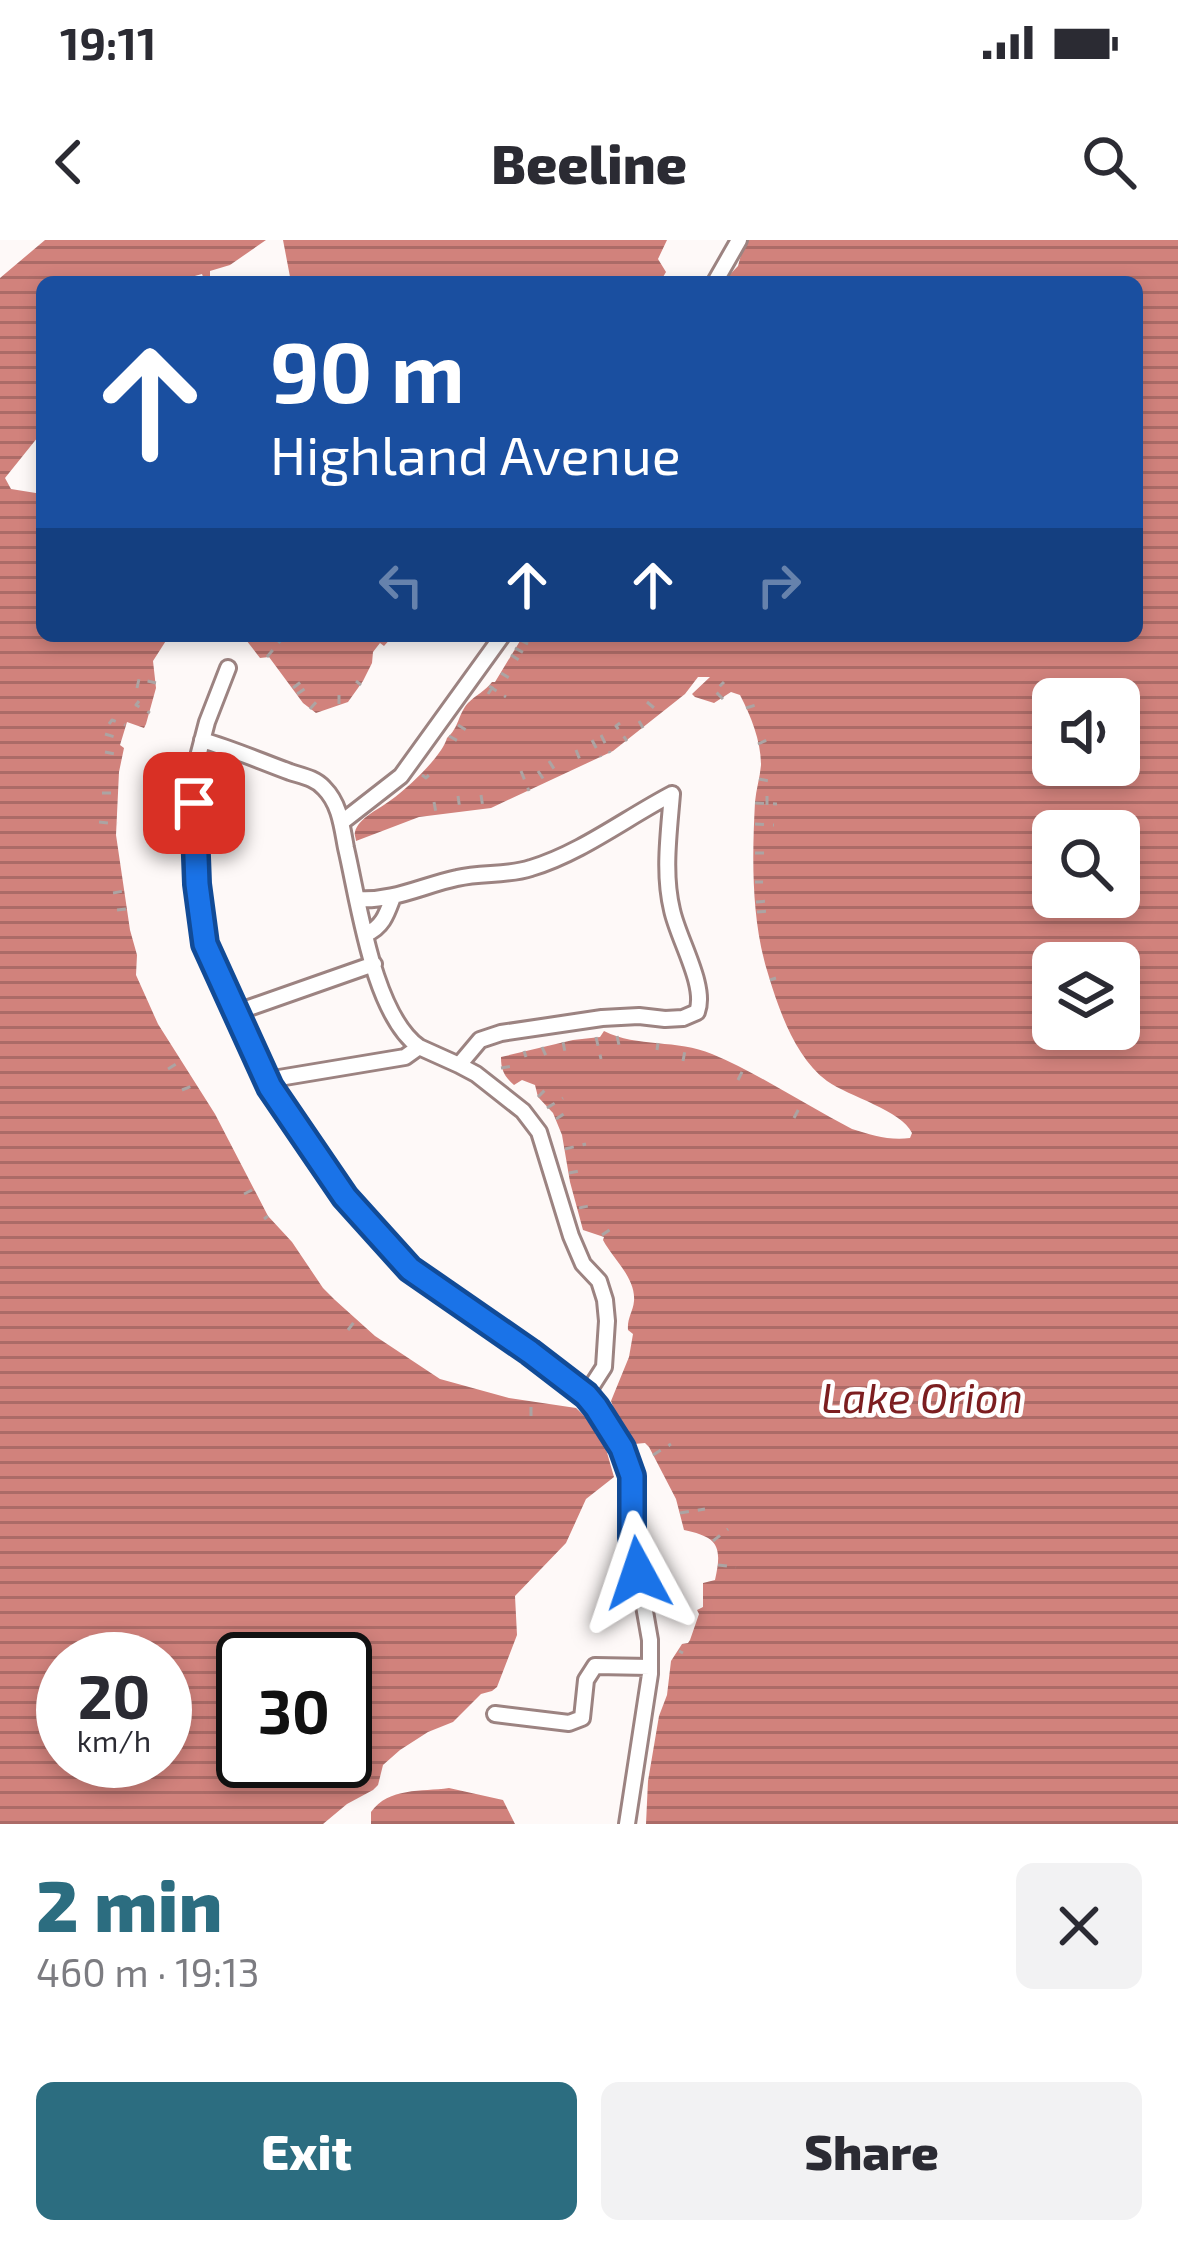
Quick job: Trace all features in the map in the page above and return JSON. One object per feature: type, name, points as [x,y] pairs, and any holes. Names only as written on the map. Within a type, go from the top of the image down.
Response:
[{"type":"street","points":[[718,276],[739,240]]},
{"type":"street","points":[[342,822],[401,776],[498,642]]},
{"type":"street","points":[[228,668],[194,772],[201,920],[205,944],[267,1080],[345,1197],[410,1269],[591,1401],[622,1448],[632,1476],[632,1537],[649,1626],[650,1667],[628,1824]]},
{"type":"street","points":[[202,740],[316,781],[328,792],[342,822],[374,964],[397,1024],[419,1047],[476,1074],[523,1111],[539,1132],[571,1236],[583,1264],[599,1281],[605,1300],[604,1367],[591,1401]]},
{"type":"street","points":[[358,898],[393,897],[462,877],[533,868],[672,794],[668,889],[698,986],[697,1012],[683,1018],[602,1018],[501,1034],[480,1040],[459,1065]]},
{"type":"street","points":[[366,934],[381,924],[393,897]]},
{"type":"street","points":[[237,1012],[374,964]]},
{"type":"street","points":[[267,1080],[405,1057],[419,1047]]},
{"type":"street","points":[[495,1714],[568,1724],[582,1718],[586,1680],[596,1666],[650,1667]]},
{"type":"path","points":[[267,657],[279,642]]},
{"type":"path","points":[[524,642],[530,645]]},
{"type":"path","points":[[515,648],[526,654]]},
{"type":"path","points":[[511,655],[521,662]]},
{"type":"path","points":[[501,673],[516,682]]},
{"type":"path","points":[[137,688],[139,680],[156,683]]},
{"type":"path","points":[[293,688],[302,681]]},
{"type":"path","points":[[488,694],[496,682]]},
{"type":"path","points":[[723,699],[715,691],[724,682]]},
{"type":"path","points":[[297,694],[309,686]]},
{"type":"path","points":[[490,687],[506,697]]},
{"type":"path","points":[[339,695],[339,707]]},
{"type":"path","points":[[310,710],[319,699]]},
{"type":"path","points":[[139,701],[136,705],[150,713]]},
{"type":"path","points":[[647,702],[659,712]]},
{"type":"path","points":[[746,708],[759,704]]},
{"type":"path","points":[[110,724],[112,720],[125,725]]},
{"type":"path","points":[[639,721],[644,728]]},
{"type":"path","points":[[620,722],[616,726],[627,741]]},
{"type":"path","points":[[458,725],[466,730]]},
{"type":"path","points":[[105,734],[121,739]]},
{"type":"path","points":[[602,735],[610,752]]},
{"type":"path","points":[[449,736],[460,742]]},
{"type":"path","points":[[758,743],[769,739]]},
{"type":"path","points":[[592,740],[601,757]]},
{"type":"path","points":[[576,750],[582,765]]},
{"type":"path","points":[[106,752],[121,754]]},
{"type":"path","points":[[548,761],[558,776]]},
{"type":"path","points":[[520,771],[529,791]]},
{"type":"path","points":[[538,771],[546,783]]},
{"type":"path","points":[[421,773],[423,781],[431,773]]},
{"type":"path","points":[[759,779],[775,782]]},
{"type":"path","points":[[102,793],[118,793]]},
{"type":"path","points":[[481,795],[483,808]]},
{"type":"path","points":[[458,796],[460,810]]},
{"type":"path","points":[[767,796],[767,807]]},
{"type":"path","points":[[434,802],[436,814]]},
{"type":"path","points":[[755,803],[777,804]]},
{"type":"path","points":[[99,822],[116,824]]},
{"type":"path","points":[[755,824],[774,825]]},
{"type":"path","points":[[755,854],[764,853]]},
{"type":"path","points":[[755,882],[763,882]]},
{"type":"path","points":[[113,892],[124,891]]},
{"type":"path","points":[[756,902],[770,902]]},
{"type":"path","points":[[117,910],[126,909]]},
{"type":"path","points":[[757,912],[771,911]]},
{"type":"path","points":[[616,1036],[619,1045]]},
{"type":"path","points":[[596,1037],[601,1059]]},
{"type":"path","points":[[563,1042],[566,1057]]},
{"type":"path","points":[[683,1061],[686,1045]]},
{"type":"path","points":[[542,1048],[546,1056]]},
{"type":"path","points":[[168,1069],[181,1060]]},
{"type":"path","points":[[501,1068],[513,1066]]},
{"type":"path","points":[[738,1080],[743,1070]]},
{"type":"path","points":[[182,1090],[197,1084]]},
{"type":"path","points":[[538,1097],[548,1088]]},
{"type":"path","points":[[547,1108],[563,1098]]},
{"type":"path","points":[[794,1118],[802,1103]]},
{"type":"path","points":[[556,1119],[570,1109]]},
{"type":"path","points":[[566,1149],[586,1144]]},
{"type":"path","points":[[569,1173],[584,1170]]},
{"type":"path","points":[[244,1194],[254,1189]]},
{"type":"path","points":[[579,1208],[592,1205]]},
{"type":"path","points":[[602,1234],[614,1227]]},
{"type":"path","points":[[348,1330],[357,1318]]},
{"type":"path","points":[[531,1401],[531,1416]]},
{"type":"path","points":[[653,1455],[670,1444]]},
{"type":"path","points":[[680,1513],[705,1509]]},
{"type":"path","points":[[713,1541],[728,1528]]},
{"type":"path","points":[[718,1565],[736,1567]]},
{"type":"water","name":"Lake Orion","points":[[45,240],[266,240],[230,265],[210,271],[210,276],[36,276],[36,439],[5,478],[11,489],[36,493],[36,642],[165,642],[153,661],[156,688],[146,724],[144,728],[127,722],[120,745],[124,748],[116,835],[137,955],[136,975],[158,1024],[215,1114],[268,1216],[335,1300],[375,1336],[440,1379],[509,1398],[576,1408],[597,1428],[617,1417],[611,1401],[629,1357],[634,1293],[604,1237],[583,1230],[553,1113],[538,1097],[535,1085],[511,1082],[501,1057],[600,1037],[604,1031],[712,1054],[852,1129],[895,1139],[910,1138],[912,1133],[897,1117],[816,1071],[790,1034],[778,1005],[756,912],[754,824],[761,765],[751,720],[740,695],[731,692],[714,703],[695,697],[692,694],[710,677],[698,677],[685,694],[613,751],[491,808],[419,817],[356,841],[357,827],[432,762],[465,707],[495,682],[519,642],[1143,642],[1143,276],[729,276],[738,266],[745,240],[1178,240],[1178,1824],[646,1824],[648,1781],[671,1661],[690,1640],[697,1610],[703,1607],[703,1583],[715,1580],[718,1558],[715,1544],[684,1530],[676,1499],[649,1447],[629,1438],[606,1449],[614,1477],[586,1499],[566,1543],[515,1596],[517,1635],[497,1687],[481,1694],[453,1722],[400,1750],[383,1765],[373,1790],[323,1824],[0,1824],[0,278]]},
{"type":"water","points":[[283,240],[667,240],[658,259],[664,276],[290,276]]},
{"type":"water","points":[[248,642],[388,642],[373,652],[363,681],[348,702],[316,713],[269,657],[260,658]]},
{"type":"water","points":[[449,1788],[503,1800],[515,1824],[371,1824],[371,1812],[387,1798]]},
{"type":"route","points":[[194,803],[205,944],[270,1087],[345,1197],[410,1269],[530,1352],[596,1407],[622,1448],[632,1476],[632,1537],[638,1573]]}]
